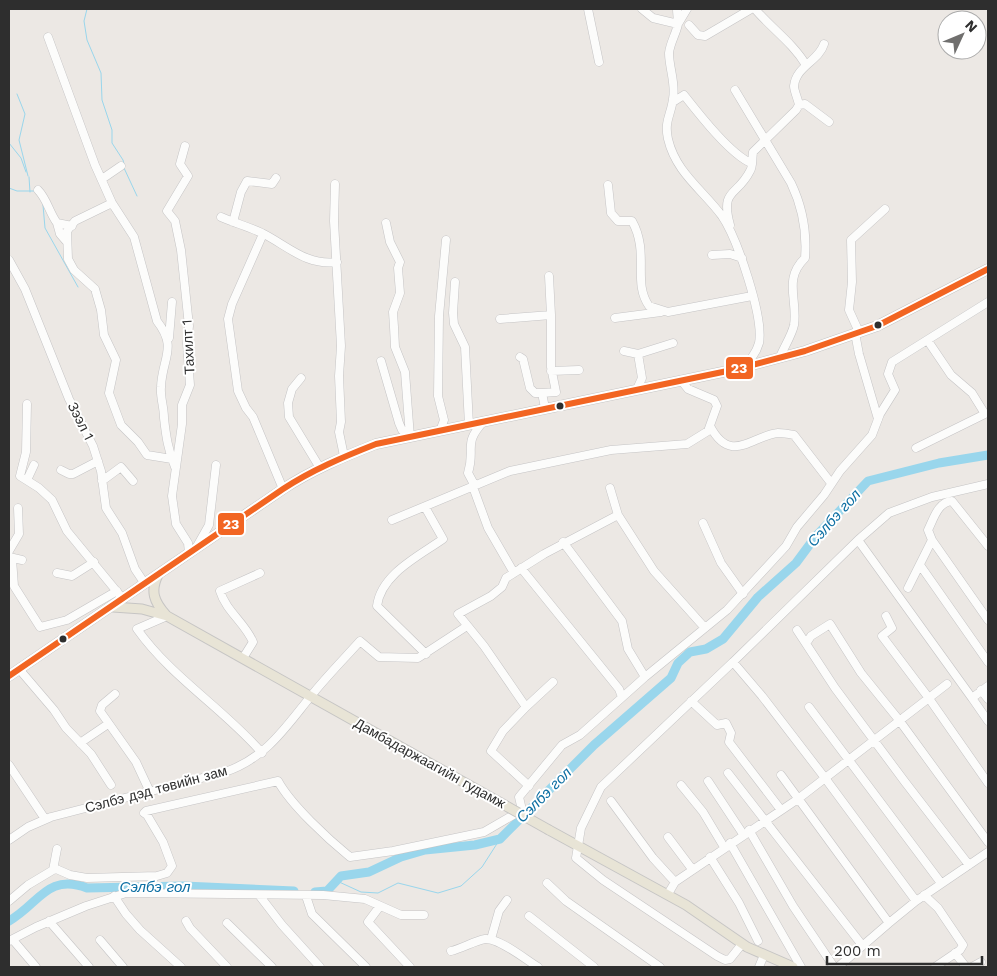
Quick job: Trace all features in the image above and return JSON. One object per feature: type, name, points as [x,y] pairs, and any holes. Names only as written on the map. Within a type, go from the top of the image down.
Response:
[{"type":"main road","points":[[9,676],[283,489],[344,456],[376,444],[742,368],[780,357],[877,326],[988,269]]},
{"type":"main road","points":[[158,575],[154,583],[154,596],[167,616]]},
{"type":"main road","name":"Дамбадаржаагийн гудамж","points":[[112,607],[142,608],[167,616],[549,830],[668,894],[742,944],[793,967]]},
{"type":"street","points":[[588,9],[599,62]]},
{"type":"street","points":[[642,9],[653,18],[678,24]]},
{"type":"street","points":[[677,9],[678,24]]},
{"type":"street","points":[[687,9],[678,24],[669,53],[673,74],[672,102],[666,122],[668,139],[675,159],[687,178],[721,215],[732,232]]},
{"type":"street","points":[[689,25],[698,35],[705,36],[751,9]]},
{"type":"street","points":[[755,9],[768,25],[800,55],[806,65]]},
{"type":"street","points":[[48,37],[112,203],[134,237],[157,320],[166,331],[169,354],[161,386],[164,432],[175,467]]},
{"type":"street","points":[[799,105],[794,87],[798,75],[822,51],[824,44]]},
{"type":"street","points":[[735,90],[799,199],[806,236],[805,258],[796,268],[792,288],[794,324],[780,357]]},
{"type":"street","points":[[672,102],[684,95],[729,146],[743,159],[752,163]]},
{"type":"street","points":[[742,368],[756,353],[759,340],[752,296],[742,258],[726,211],[727,201],[731,193],[752,170],[753,152],[799,105],[805,104],[829,122]]},
{"type":"street","name":"Тахилт 1","points":[[185,146],[180,164],[188,176],[167,210],[175,221],[181,250],[189,326],[187,343],[190,385],[182,405],[182,424],[172,496],[176,524],[193,551]]},
{"type":"street","points":[[102,179],[121,166]]},
{"type":"street","points":[[233,222],[241,192],[247,181],[272,184],[276,178]]},
{"type":"street","points":[[335,184],[334,221],[338,262],[338,315],[342,346],[339,376],[341,422],[339,432],[344,456]]},
{"type":"street","points":[[608,185],[611,213],[618,221],[632,221],[639,235],[642,249],[640,286],[644,299],[649,306],[668,312]]},
{"type":"street","points":[[38,190],[44,196],[48,211],[57,223],[60,234],[66,242]]},
{"type":"street","points":[[112,203],[84,215],[67,231],[68,259],[74,270],[95,289],[101,310],[104,335],[116,360],[108,393],[121,425],[138,442],[147,455],[172,459]]},
{"type":"street","points":[[878,419],[859,354],[857,332],[849,310],[852,282],[851,240],[885,209]]},
{"type":"street","points":[[221,217],[263,234],[302,258],[311,261],[338,262]]},
{"type":"street","points":[[57,223],[72,226]]},
{"type":"street","points":[[386,223],[387,233],[400,262],[398,268],[400,293],[393,312],[395,347],[405,372],[410,437]]},
{"type":"street","points":[[263,234],[232,304],[228,319],[238,391],[246,408],[253,417],[283,489]]},
{"type":"street","points":[[440,431],[444,420],[438,396],[439,316],[446,240]]},
{"type":"street","points":[[712,255],[730,254],[742,258]]},
{"type":"street","name":"Зээл 1","points":[[9,260],[25,289],[44,332],[69,399],[93,446],[98,461],[106,508],[122,533],[135,569],[144,584]]},
{"type":"street","points":[[520,357],[523,359],[530,388],[535,393],[556,392],[551,371],[549,276]]},
{"type":"street","points":[[455,282],[453,316],[457,332],[465,347],[469,425]]},
{"type":"street","points":[[615,318],[668,312],[752,296]]},
{"type":"street","points":[[168,340],[172,302]]},
{"type":"street","points":[[54,868],[70,875],[87,878],[167,874],[172,866],[163,842],[144,813],[146,811],[278,781],[288,795],[336,846],[350,856],[393,851],[484,832],[522,810],[519,797],[562,744],[580,735],[645,677],[705,628],[743,594],[786,546],[797,527],[824,496],[830,483],[872,436],[878,419],[895,390],[888,374],[888,367],[892,362],[988,302]]},
{"type":"street","points":[[500,319],[551,315]]},
{"type":"street","points":[[439,316],[453,316]]},
{"type":"street","points":[[916,448],[986,413],[972,393],[951,376],[928,341]]},
{"type":"street","points":[[624,351],[638,354],[673,343]]},
{"type":"street","points":[[638,354],[642,378],[638,389]]},
{"type":"street","points":[[381,361],[399,423],[402,430],[410,437]]},
{"type":"street","points":[[551,371],[579,370]]},
{"type":"street","points":[[301,378],[292,389],[288,404],[289,417],[320,468]]},
{"type":"street","points":[[392,520],[510,471],[611,450],[687,444],[708,431],[717,406],[714,400],[688,389],[681,380]]},
{"type":"street","points":[[542,394],[545,408]]},
{"type":"street","points":[[27,404],[26,452],[20,476],[52,500],[67,532],[124,599]]},
{"type":"street","points":[[484,421],[472,435],[470,442],[471,461],[468,473],[488,528],[518,571],[619,689],[622,697]]},
{"type":"street","points":[[710,426],[716,437],[724,442],[743,446],[777,433],[794,435],[830,483]]},
{"type":"street","points":[[61,470],[73,474],[98,461]]},
{"type":"street","points":[[27,480],[34,465]]},
{"type":"street","points":[[193,551],[209,525],[216,465]]},
{"type":"street","points":[[102,481],[121,466],[132,481]]},
{"type":"street","points":[[742,944],[730,959],[725,960],[577,862],[581,828],[601,787],[858,540],[889,513],[911,503],[988,484]]},
{"type":"street","points":[[610,488],[618,515],[654,571],[705,628]]},
{"type":"street","points":[[988,546],[952,500],[946,501],[940,506],[928,530],[932,540],[988,620]]},
{"type":"street","points":[[425,507],[443,539],[386,582],[379,595],[377,606],[426,654],[467,626]]},
{"type":"street","points":[[9,551],[19,534],[18,508]]},
{"type":"street","points":[[526,707],[458,614],[491,596],[502,587],[506,578],[563,542],[618,515]]},
{"type":"street","points":[[703,523],[721,563],[743,594]]},
{"type":"street","points":[[858,540],[988,721]]},
{"type":"street","points":[[908,588],[932,540]]},
{"type":"street","points":[[563,542],[622,621],[628,649],[645,677]]},
{"type":"street","points":[[22,560],[10,558],[14,586],[40,627],[66,620],[117,591]]},
{"type":"street","points":[[57,573],[72,576],[94,562]]},
{"type":"street","points":[[920,565],[988,662]]},
{"type":"street","points":[[243,658],[253,642],[247,629],[224,603],[220,591],[260,573]]},
{"type":"street","points":[[167,616],[137,630],[153,651],[227,720],[244,732],[262,753]]},
{"type":"street","points":[[886,616],[892,628],[882,636],[988,783]]},
{"type":"street","points":[[807,642],[811,636],[830,624],[861,673],[899,720],[988,842]]},
{"type":"street","points":[[797,630],[807,642],[835,688],[969,865]]},
{"type":"street","name":"Сэлбэ дэд төвийн зам","points":[[9,840],[28,827],[45,819],[225,772],[244,765],[262,753],[283,733],[310,697],[360,641],[379,657],[418,658],[426,654]]},
{"type":"street","points":[[733,662],[762,696],[825,778],[916,901]]},
{"type":"street","points":[[19,669],[91,754],[111,785]]},
{"type":"street","points":[[529,786],[491,751],[503,731],[553,682]]},
{"type":"street","points":[[668,894],[675,882],[692,869],[798,799],[947,684]]},
{"type":"street","points":[[972,698],[985,688],[988,700]]},
{"type":"street","points":[[115,694],[100,708],[100,711],[130,752],[150,792]]},
{"type":"street","points":[[691,701],[717,725],[726,723],[732,733],[729,742],[782,810]]},
{"type":"street","points":[[809,707],[941,883]]},
{"type":"street","points":[[80,743],[108,724]]},
{"type":"street","points":[[9,765],[45,819]]},
{"type":"street","points":[[728,773],[862,945]]},
{"type":"street","points":[[781,775],[889,923]]},
{"type":"street","points":[[708,781],[746,832],[834,967]]},
{"type":"street","points":[[681,785],[727,845],[801,967]]},
{"type":"street","points":[[611,801],[653,858],[675,882]]},
{"type":"street","points":[[668,837],[692,869]]},
{"type":"street","points":[[9,901],[28,885],[50,873],[54,868],[57,850]]},
{"type":"street","points":[[838,967],[916,901],[988,852]]},
{"type":"street","points":[[710,857],[739,903],[758,941]]},
{"type":"street","points":[[547,883],[566,900],[660,967]]},
{"type":"street","points":[[36,967],[11,941],[49,921],[114,896],[152,893],[323,895],[365,899],[400,915],[424,915]]},
{"type":"street","points":[[259,895],[282,925],[320,967]]},
{"type":"street","points":[[924,895],[938,908],[963,945],[935,967]]},
{"type":"street","points":[[114,896],[140,930],[181,967]]},
{"type":"street","points":[[306,896],[312,914],[366,967]]},
{"type":"street","points":[[491,939],[499,911],[507,900]]},
{"type":"street","points":[[380,906],[368,922],[410,967]]},
{"type":"street","points":[[530,916],[594,967]]},
{"type":"street","points":[[49,921],[89,967]]},
{"type":"street","points":[[186,921],[190,928],[227,967]]},
{"type":"street","points":[[227,923],[272,967]]},
{"type":"street","points":[[451,951],[484,939],[491,939],[499,941],[538,967]]},
{"type":"street","points":[[100,940],[123,967]]},
{"type":"street","points":[[955,953],[966,967]]},
{"type":"street","points":[[759,967],[764,955]]},
{"type":"street","points":[[972,967],[981,962]]},
{"type":"waterway","points":[[87,9],[84,21],[87,40],[101,73],[102,100],[112,130],[112,143],[124,164]]},
{"type":"waterway","points":[[17,94],[25,114],[19,140],[28,176]]},
{"type":"waterway","points":[[9,143],[21,158],[26,172]]},
{"type":"waterway","points":[[124,168],[137,196]]},
{"type":"waterway","points":[[29,177],[30,192]]},
{"type":"waterway","points":[[9,188],[17,191],[35,191]]},
{"type":"waterway","points":[[43,205],[45,228],[78,287]]},
{"type":"waterway","name":"Сэлбэ гол","points":[[315,892],[327,891],[341,876],[369,872],[401,857],[425,850],[475,845],[500,839],[594,745],[671,678],[678,663],[690,652],[706,649],[723,639],[758,597],[796,563],[816,536],[868,481],[939,463],[988,455]]},
{"type":"waterway","points":[[337,881],[361,892],[378,893],[398,883],[438,893],[461,886],[482,867],[500,839]]},
{"type":"waterway","name":"Сэлбэ гол","points":[[9,921],[44,892],[62,884],[73,884],[87,888],[184,886],[294,891]]},
{"type":"transit line","name":"23","points":[[9,676],[294,482],[316,470],[376,444],[737,369],[805,351],[877,326],[988,269]]}]
